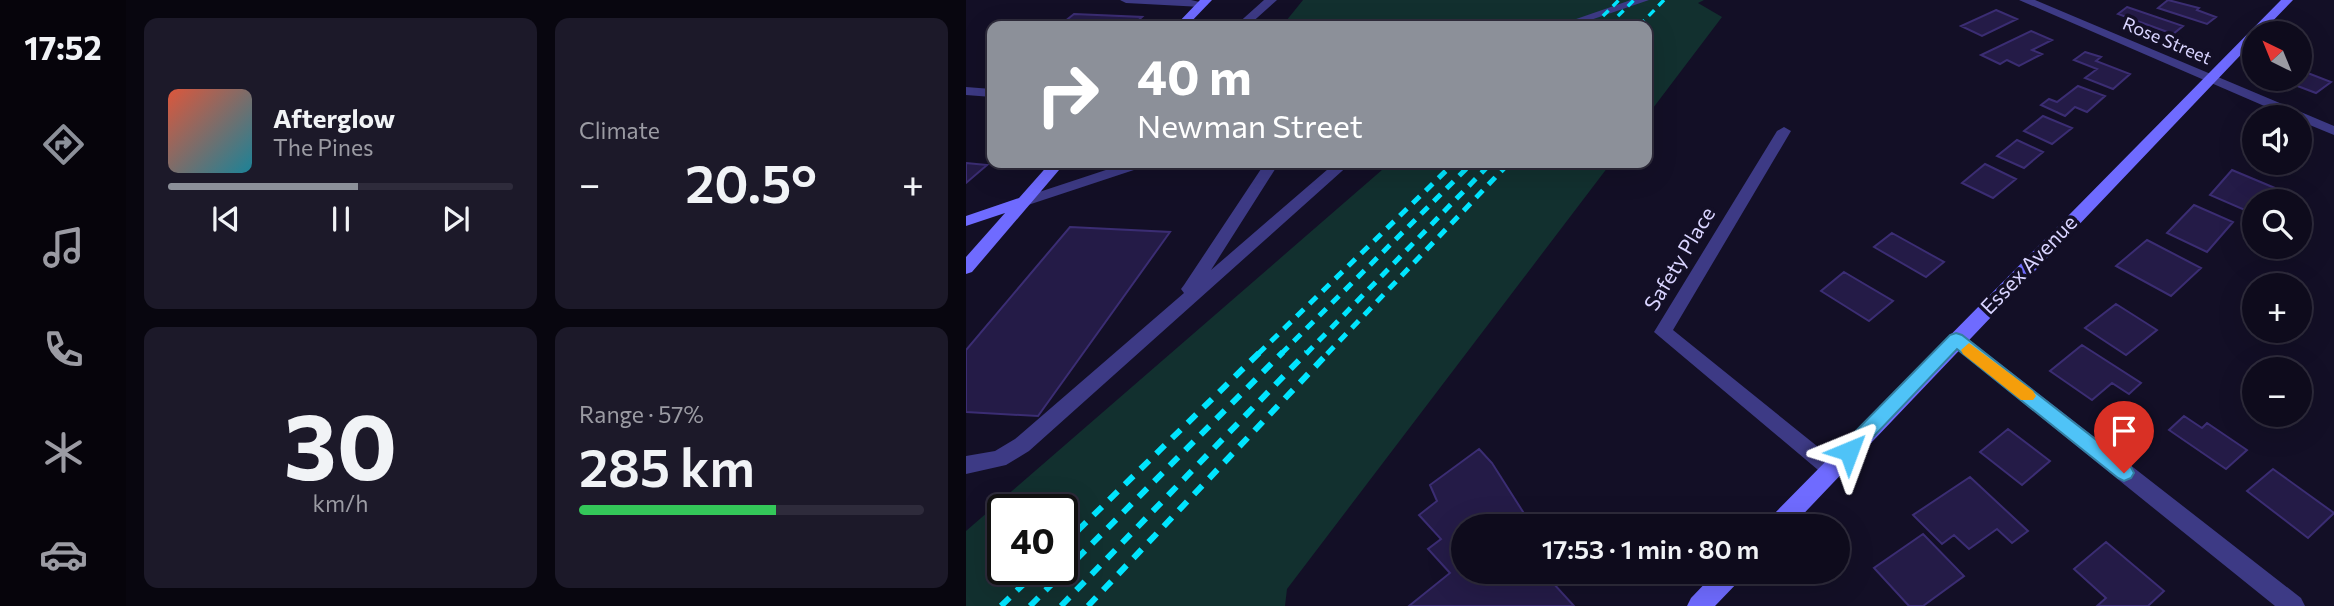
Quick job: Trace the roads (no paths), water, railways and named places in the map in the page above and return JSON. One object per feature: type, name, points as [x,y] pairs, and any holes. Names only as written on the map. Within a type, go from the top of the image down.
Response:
[{"type":"street","points":[[1126,0],[1204,2]]},
{"type":"street","points":[[1247,21],[1271,0]]},
{"type":"street","points":[[1578,21],[1643,0]]},
{"type":"street","name":"Rose Street","points":[[2025,0],[2334,131]]},
{"type":"street","name":"Essex Avenue","points":[[2267,21],[2287,0]]},
{"type":"street","points":[[1186,21],[1204,2]]},
{"type":"street","name":"Essex Avenue","points":[[1788,514],[2242,46]]},
{"type":"street","points":[[966,92],[987,93]]},
{"type":"street","name":"Safety Place","points":[[1784,131],[1663,332],[1831,469]]},
{"type":"street","points":[[966,268],[1054,168]]},
{"type":"street","points":[[966,221],[1127,168]]},
{"type":"street","points":[[1177,309],[1269,168]]},
{"type":"street","points":[[966,466],[999,459],[1022,446],[1338,168]]},
{"type":"street","points":[[1956,339],[2293,606]]},
{"type":"street","points":[[1705,604],[1722,584]]},
{"type":"railway","points":[[1598,21],[1619,0]]},
{"type":"railway","points":[[1613,21],[1634,0]]},
{"type":"railway","points":[[1644,21],[1664,0]]},
{"type":"railway","points":[[1258,354],[1449,168]]},
{"type":"railway","points":[[1283,352],[1467,168]]},
{"type":"railway","points":[[1306,354],[1486,168]]},
{"type":"railway","points":[[1327,354],[1504,168]]},
{"type":"railway","points":[[1078,530],[1260,352]]},
{"type":"railway","points":[[1030,606],[1283,352]]},
{"type":"railway","points":[[1061,606],[1307,352]]},
{"type":"railway","points":[[1088,606],[1329,352]]},
{"type":"railway","points":[[1001,606],[1023,585]]}]
